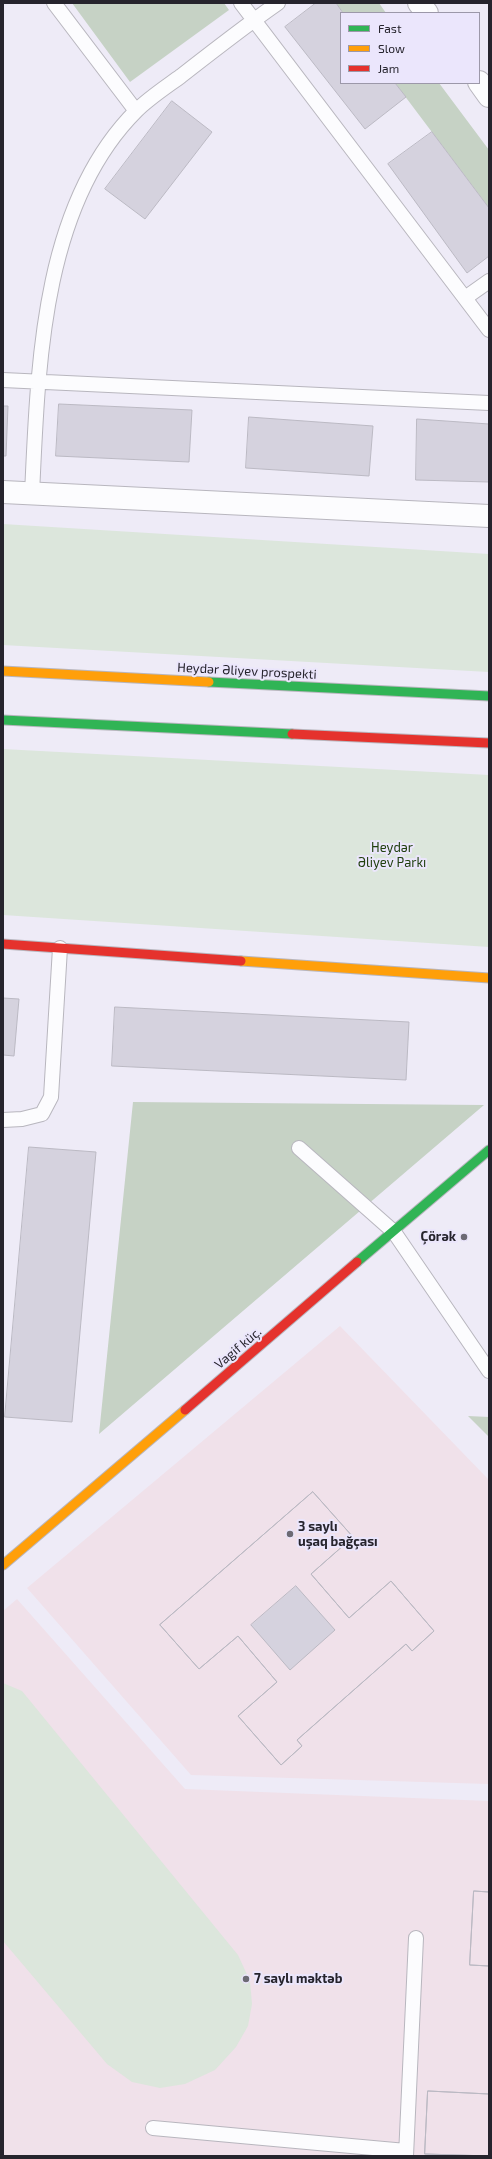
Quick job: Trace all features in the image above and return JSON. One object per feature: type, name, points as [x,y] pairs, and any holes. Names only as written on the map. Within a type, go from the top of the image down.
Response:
[{"type":"street","points":[[419,3],[426,12]]},
{"type":"street","points":[[480,83],[489,96]]},
{"type":"street","points":[[3,492],[489,516]]},
{"type":"street","name":"Heydər Əliyev prospekti","points":[[3,671],[489,696]]},
{"type":"street","points":[[3,720],[489,742]]},
{"type":"street","points":[[3,944],[489,978]]},
{"type":"street","name":"Vagif küç.","points":[[3,1565],[489,1150]]},
{"type":"lane","points":[[54,3],[136,111]]},
{"type":"lane","points":[[241,3],[489,330]]},
{"type":"lane","points":[[32,494],[37,382],[56,261],[68,220],[99,156],[136,111],[278,3]]},
{"type":"lane","points":[[465,298],[489,281]]},
{"type":"lane","points":[[3,380],[489,403]]},
{"type":"lane","points":[[3,1120],[22,1119],[42,1114],[51,1097],[60,948]]},
{"type":"lane","points":[[299,1148],[394,1232],[489,1370]]},
{"type":"lane","points":[[153,2128],[406,2154],[416,1938]]},
{"type":"shaded area","name":"3 saylı uşaq bağçası","points":[[340,1326],[489,1480],[489,1784],[191,1775],[27,1588]]},
{"type":"shaded area","name":"7 saylı məktəb","points":[[17,1599],[185,1789],[489,1801],[489,2156],[3,2156],[3,1611]]},
{"type":"green space","points":[[72,3],[224,3],[229,10],[130,82]]},
{"type":"green space","points":[[336,3],[379,3],[385,12],[342,12]]},
{"type":"green space","points":[[396,84],[440,84],[489,150],[489,208]]},
{"type":"green space","points":[[3,524],[489,554],[489,672],[3,645]]},
{"type":"green space","name":"Heydər Əliyev Parkı","points":[[3,749],[489,775],[489,947],[3,915]]},
{"type":"green space","points":[[133,1102],[484,1105],[99,1434]]},
{"type":"green space","points":[[468,1416],[489,1417],[489,1437]]},
{"type":"green space","points":[[3,1683],[22,1691],[238,1955],[250,1981],[252,2004],[248,2026],[236,2047],[215,2070],[185,2084],[160,2088],[132,2082],[107,2064],[3,1941]]},
{"type":"building","points":[[316,3],[336,3],[342,12],[340,12],[340,84],[396,84],[406,97],[365,129],[285,27]]},
{"type":"building","points":[[172,101],[212,132],[145,219],[105,189]]},
{"type":"building","points":[[432,132],[489,208],[489,256],[467,273],[388,164]]},
{"type":"building","points":[[59,404],[192,410],[189,462],[56,456]]},
{"type":"building","points":[[3,406],[8,406],[6,456],[3,456]]},
{"type":"building","points":[[249,417],[373,426],[369,476],[246,468]]},
{"type":"building","points":[[417,419],[489,424],[489,482],[416,480]]},
{"type":"building","points":[[3,998],[19,999],[14,1056],[3,1055]]},
{"type":"building","points":[[115,1007],[409,1022],[406,1080],[112,1066]]},
{"type":"building","points":[[29,1147],[96,1152],[72,1422],[5,1417]]},
{"type":"building","points":[[313,1492],[353,1537],[311,1574],[349,1618],[391,1581],[434,1631],[412,1651],[406,1644],[297,1740],[302,1746],[281,1765],[238,1716],[277,1682],[238,1636],[199,1669],[160,1625]],"holes":[[[296,1586],[335,1630],[290,1670],[251,1625]]]},
{"type":"building","points":[[313,1492],[353,1537],[311,1574],[349,1618],[391,1581],[434,1631],[412,1651],[406,1644],[297,1740],[302,1746],[281,1765],[238,1716],[277,1682],[238,1636],[199,1669],[160,1625]]},
{"type":"building","points":[[474,1891],[489,1892],[489,1966],[470,1965]]},
{"type":"building","points":[[474,1891],[489,1892],[489,1966],[470,1965]]},
{"type":"building","points":[[428,2091],[489,2094],[489,2156],[425,2154]]},
{"type":"building","points":[[428,2091],[489,2094],[489,2156],[425,2154]]},
{"type":"traffic: fast","points":[[209,682],[489,696]]},
{"type":"traffic: fast","points":[[3,720],[292,734]]},
{"type":"traffic: fast","points":[[357,1262],[489,1150]]},
{"type":"traffic: slow","points":[[3,671],[209,682]]},
{"type":"traffic: slow","points":[[241,961],[489,978]]},
{"type":"traffic: slow","points":[[3,1565],[185,1410]]},
{"type":"traffic: jam","points":[[292,734],[489,743]]},
{"type":"traffic: jam","points":[[3,944],[241,961]]},
{"type":"traffic: jam","points":[[185,1410],[357,1262]]},
{"type":"place","name":"Çörək","points":[[464,1237]]},
{"type":"place","name":"3 saylı uşaq bağçası","points":[[290,1534]]},
{"type":"place","name":"7 saylı məktəb","points":[[246,1979]]}]
